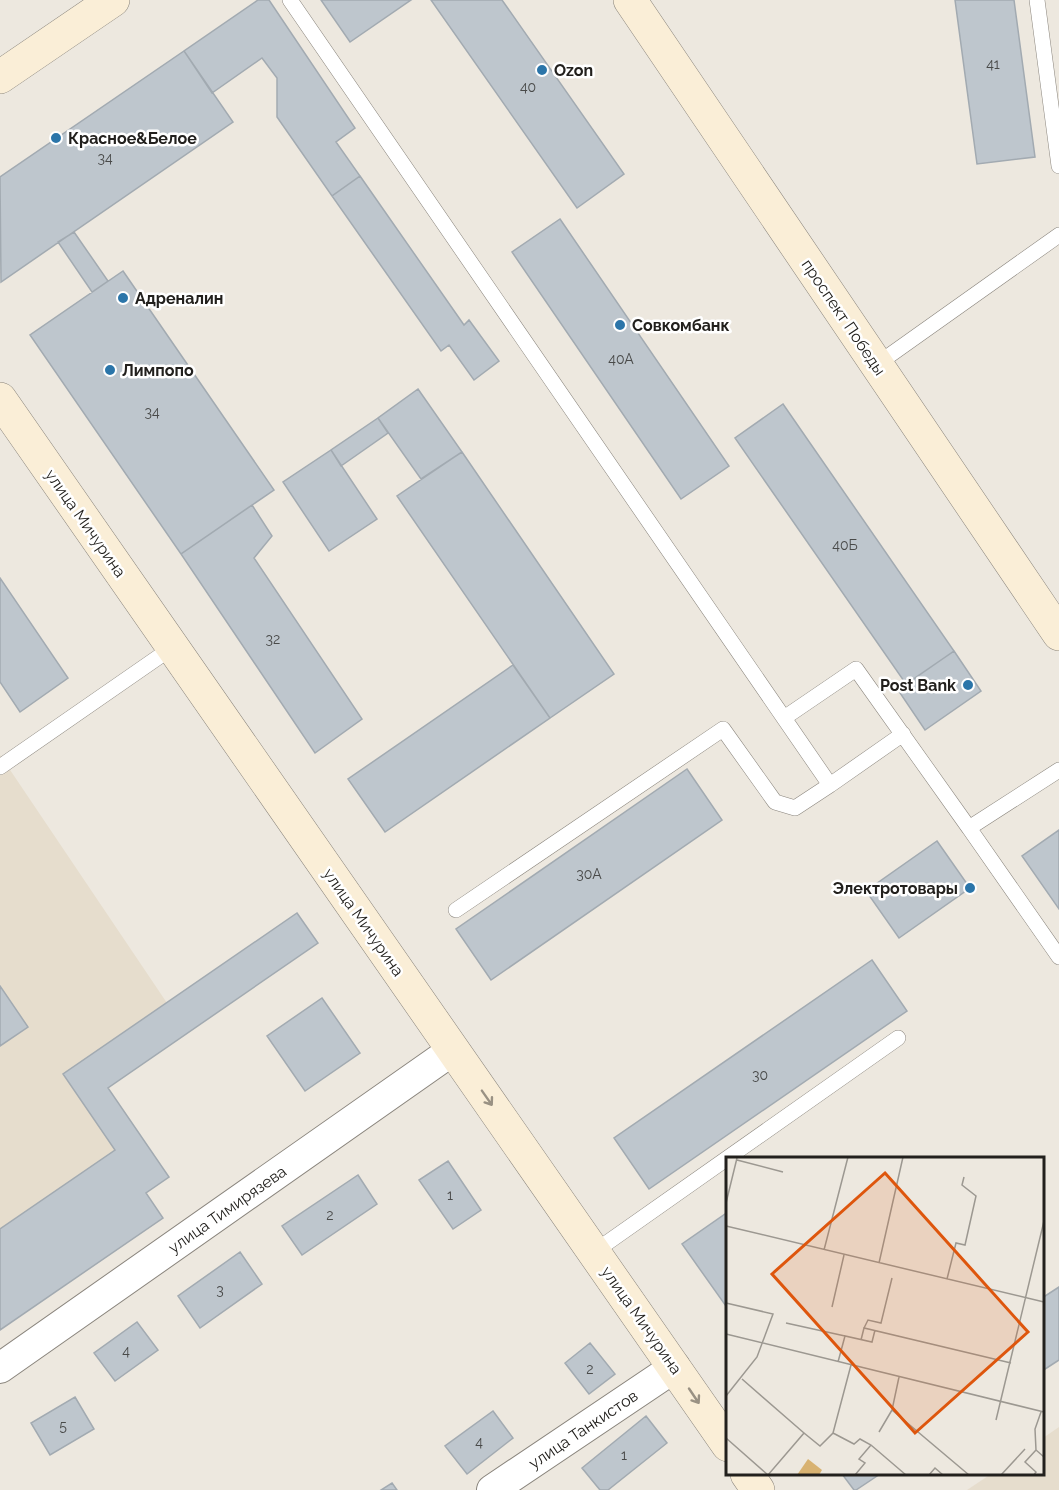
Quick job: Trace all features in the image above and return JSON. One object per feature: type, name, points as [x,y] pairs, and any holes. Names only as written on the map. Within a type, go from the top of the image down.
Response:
[{"type":"street","points":[[0,77],[113,0]]},
{"type":"street","name":"проспект Победы","points":[[630,0],[1059,634]]},
{"type":"street","name":"улица Мичурина","points":[[0,399],[726,1442]]},
{"type":"street","name":"улица Тимирязева","points":[[0,1368],[453,1050]]},
{"type":"street","name":"улица Танкистов","points":[[492,1490],[675,1367]]},
{"type":"street","points":[[748,1475],[758,1490]]},
{"type":"lane","points":[[290,0],[830,785]]},
{"type":"lane","points":[[1037,0],[1059,166]]},
{"type":"lane","points":[[876,365],[1059,235]]},
{"type":"lane","points":[[0,767],[173,647]]},
{"type":"lane","points":[[784,718],[856,669],[1059,957]]},
{"type":"lane","points":[[456,910],[723,729],[775,802],[795,808],[903,734]]},
{"type":"lane","points":[[969,828],[1059,770]]},
{"type":"lane","points":[[729,1157],[898,1038]]},
{"type":"lane","points":[[594,1252],[726,1159]]},
{"type":"shaded area","points":[[0,755],[167,1003],[63,1074],[163,1218],[0,1330]]},
{"type":"shaded area","points":[[1059,1427],[1059,1490],[967,1490],[990,1475],[1044,1475],[1044,1437]]},
{"type":"building","points":[[258,0],[269,0],[355,128],[336,142],[360,176],[332,196],[277,117],[277,78],[262,58],[212,93],[184,51]]},
{"type":"building","points":[[321,0],[411,0],[350,42]]},
{"type":"building","points":[[431,0],[502,0],[624,174],[577,208]]},
{"type":"building","points":[[955,0],[1014,0],[1035,157],[977,164]]},
{"type":"building","points":[[184,51],[233,122],[1,282],[0,177]]},
{"type":"building","points":[[360,176],[464,325],[469,320],[499,361],[474,380],[449,345],[441,351],[332,196]]},
{"type":"building","points":[[560,219],[729,466],[681,499],[512,252]]},
{"type":"building","points":[[74,232],[108,281],[92,292],[58,242]]},
{"type":"building","points":[[123,271],[274,490],[181,554],[30,335]]},
{"type":"building","points":[[418,389],[462,452],[421,479],[378,418]]},
{"type":"building","points":[[783,404],[954,651],[906,684],[735,438]]},
{"type":"building","points":[[378,418],[388,433],[341,466],[331,450]]},
{"type":"building","points":[[331,450],[377,519],[329,551],[283,482]]},
{"type":"building","points":[[462,452],[614,674],[550,718],[397,496]]},
{"type":"building","points":[[252,505],[272,536],[254,558],[362,719],[315,753],[181,554]]},
{"type":"building","points":[[0,578],[68,678],[20,712],[0,682]]},
{"type":"building","points":[[954,651],[981,691],[925,730],[898,690]]},
{"type":"building","points":[[513,665],[550,718],[385,832],[348,779]]},
{"type":"building","points":[[687,769],[722,820],[491,980],[456,929]]},
{"type":"building","points":[[1059,830],[1059,909],[1022,856]]},
{"type":"building","points":[[937,841],[970,888],[899,938],[866,891]]},
{"type":"building","points":[[297,913],[318,943],[108,1088],[169,1177],[146,1193],[163,1218],[0,1330],[0,1229],[115,1150],[63,1074]]},
{"type":"building","points":[[872,960],[907,1011],[649,1189],[614,1138]]},
{"type":"building","points":[[0,986],[28,1027],[0,1046]]},
{"type":"building","points":[[322,998],[360,1053],[305,1091],[267,1036]]},
{"type":"building","points":[[448,1161],[481,1210],[453,1229],[419,1180]]},
{"type":"building","points":[[358,1175],[377,1204],[302,1255],[282,1226]]},
{"type":"building","points":[[726,1213],[726,1306],[682,1244]]},
{"type":"building","points":[[240,1252],[262,1284],[200,1328],[178,1296]]},
{"type":"building","points":[[1059,1287],[1059,1360],[1044,1370],[1044,1297]]},
{"type":"building","points":[[137,1322],[158,1350],[115,1381],[94,1353]]},
{"type":"building","points":[[590,1343],[615,1374],[589,1394],[565,1363]]},
{"type":"building","points":[[75,1397],[94,1429],[50,1455],[31,1423]]},
{"type":"building","points":[[493,1411],[513,1438],[467,1474],[445,1446]]},
{"type":"building","points":[[646,1416],[667,1443],[608,1490],[600,1490],[582,1468]]},
{"type":"building","points":[[843,1475],[878,1475],[856,1490]]},
{"type":"building","points":[[392,1483],[397,1490],[381,1490]]},
{"type":"place","name":"Ozon","points":[[542,70]]},
{"type":"place","name":"Красное&Белое","points":[[56,138]]},
{"type":"place","name":"Адреналин","points":[[123,298]]},
{"type":"place","name":"Совкомбанк","points":[[620,325]]},
{"type":"place","name":"Лимпопо","points":[[110,370]]},
{"type":"place","name":"Post Bank","points":[[968,685]]},
{"type":"place","name":"Электротовары","points":[[970,888]]}]
